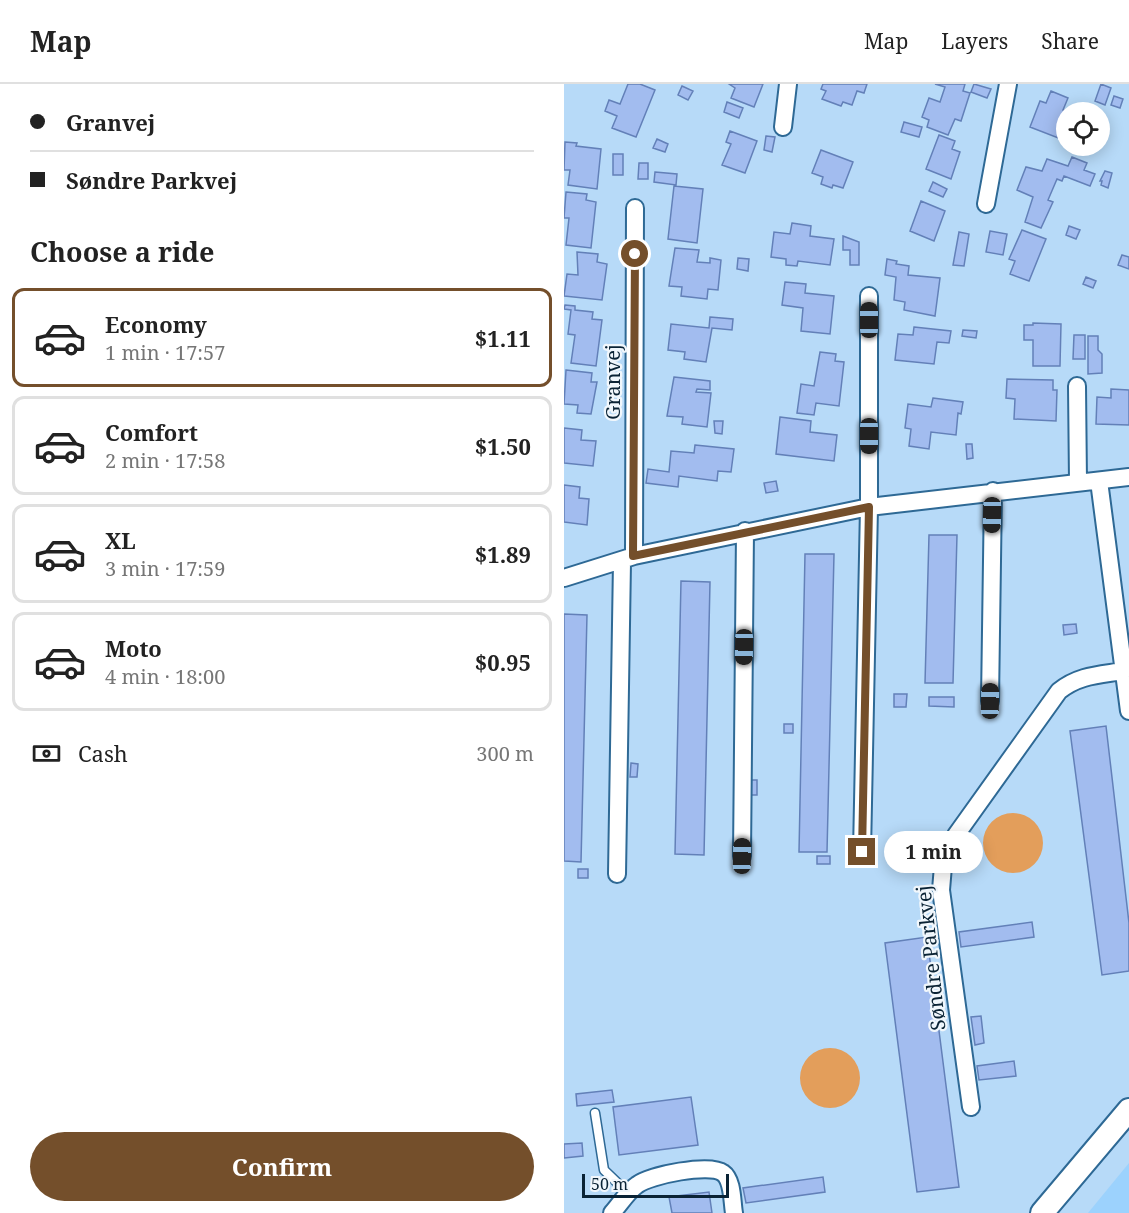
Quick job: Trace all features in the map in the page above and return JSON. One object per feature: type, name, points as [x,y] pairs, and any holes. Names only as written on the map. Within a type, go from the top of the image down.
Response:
[{"type":"main road","points":[[1042,1213],[1129,1110]]},
{"type":"street","points":[[783,127],[788,84]]},
{"type":"street","points":[[986,204],[1008,84]]},
{"type":"street","name":"Granvej","points":[[628,559],[635,208]]},
{"type":"street","points":[[862,852],[869,507],[869,296]]},
{"type":"street","points":[[1077,386],[1078,482]]},
{"type":"street","points":[[564,578],[628,559],[745,531],[869,507],[1129,477]]},
{"type":"street","points":[[1099,481],[1129,711]]},
{"type":"street","points":[[990,701],[993,491]]},
{"type":"street","points":[[742,856],[745,531]]},
{"type":"street","points":[[617,874],[628,559]]},
{"type":"street","name":"Søndre Parkvej","points":[[971,1107],[941,890],[943,866],[956,835],[1059,692],[1071,682],[1086,676],[1123,671]]},
{"type":"street","points":[[612,1213],[636,1185],[652,1177],[708,1168],[723,1172],[729,1180],[734,1213]]},
{"type":"lane","points":[[595,1113],[604,1170],[628,1194]]},
{"type":"shaded area","points":[[1013,813],[1034,822],[1043,843],[1034,864],[1013,873],[992,864],[983,843],[992,822]]},
{"type":"shaded area","points":[[830,1048],[851,1057],[860,1078],[851,1099],[830,1108],[809,1099],[800,1078],[809,1057]]},
{"type":"shaded area","points":[[1129,1163],[1129,1213],[1088,1213]]},
{"type":"building","points":[[628,84],[640,84],[655,90],[636,137],[612,128],[617,116],[605,111],[609,100],[620,104]]},
{"type":"building","points":[[729,84],[763,84],[754,107],[731,98],[735,88]]},
{"type":"building","points":[[823,84],[867,84],[864,93],[857,91],[852,105],[843,102],[841,106],[822,99],[826,91],[821,89]]},
{"type":"building","points":[[935,84],[965,84],[963,91],[970,93],[961,121],[955,119],[948,135],[927,127],[929,120],[922,117],[929,98],[940,102],[945,87]]},
{"type":"building","points":[[974,84],[991,89],[987,98],[971,92]]},
{"type":"building","points":[[1101,84],[1111,88],[1106,102],[1095,101]]},
{"type":"building","points":[[682,86],[693,91],[688,100],[678,95]]},
{"type":"building","points":[[1051,91],[1068,98],[1066,102],[1056,102],[1056,137],[1030,127],[1040,101],[1046,103]]},
{"type":"building","points":[[1114,96],[1123,99],[1120,108],[1111,105]]},
{"type":"building","points":[[727,102],[743,108],[739,118],[724,112]]},
{"type":"building","points":[[904,122],[922,127],[919,137],[901,132]]},
{"type":"building","points":[[730,131],[757,141],[745,173],[722,165],[731,144],[726,142]]},
{"type":"building","points":[[939,135],[955,141],[952,149],[960,152],[951,179],[926,169]]},
{"type":"building","points":[[766,136],[775,137],[772,152],[764,150]]},
{"type":"building","points":[[657,139],[668,144],[665,152],[653,148]]},
{"type":"building","points":[[565,142],[577,143],[576,146],[601,149],[597,189],[568,185],[570,170],[564,170]]},
{"type":"building","points":[[821,150],[853,162],[843,188],[833,185],[832,188],[821,184],[823,177],[812,173]]},
{"type":"building","points":[[613,154],[623,154],[623,175],[613,175]]},
{"type":"building","points":[[1072,157],[1087,163],[1084,170],[1095,174],[1090,186],[1064,176],[1062,181],[1057,179],[1048,200],[1053,202],[1041,228],[1025,222],[1033,197],[1017,190],[1026,167],[1042,171],[1047,159],[1068,166]]},
{"type":"building","points":[[639,163],[648,163],[648,179],[638,179]]},
{"type":"building","points":[[1105,171],[1112,173],[1108,188],[1101,185],[1102,181],[1100,181]]},
{"type":"building","points":[[655,172],[677,174],[676,185],[654,182]]},
{"type":"building","points":[[933,182],[947,189],[943,197],[929,191]]},
{"type":"building","points":[[674,186],[703,189],[697,243],[668,239]]},
{"type":"building","points":[[566,192],[587,194],[586,200],[596,202],[591,248],[566,245],[569,218],[564,218]]},
{"type":"building","points":[[921,201],[945,211],[934,241],[910,231]]},
{"type":"building","points":[[792,223],[811,226],[810,236],[834,239],[830,265],[798,261],[797,266],[786,265],[786,259],[771,257],[774,232],[790,234]]},
{"type":"building","points":[[1069,226],[1080,230],[1076,239],[1066,235]]},
{"type":"building","points":[[1022,230],[1046,239],[1029,281],[1010,274],[1015,261],[1009,259]]},
{"type":"building","points":[[990,231],[1007,234],[1003,255],[986,252]]},
{"type":"building","points":[[959,232],[969,234],[964,266],[953,265]]},
{"type":"building","points":[[843,236],[859,242],[859,265],[850,265],[850,250],[843,250]]},
{"type":"building","points":[[675,248],[699,250],[697,262],[710,263],[710,258],[721,260],[718,290],[708,289],[707,299],[681,296],[682,287],[669,286]]},
{"type":"building","points":[[577,252],[598,254],[597,262],[607,264],[602,300],[564,296],[567,274],[578,275]]},
{"type":"building","points":[[1122,255],[1129,257],[1129,269],[1118,265]]},
{"type":"building","points":[[738,258],[749,259],[748,271],[737,269]]},
{"type":"building","points":[[887,259],[897,261],[896,264],[909,266],[908,275],[940,278],[935,316],[904,310],[905,302],[894,300],[896,277],[885,275]]},
{"type":"building","points":[[1086,277],[1096,281],[1093,288],[1083,284]]},
{"type":"building","points":[[785,282],[806,284],[805,293],[834,296],[830,334],[801,331],[803,308],[782,305]]},
{"type":"building","points":[[565,305],[575,306],[575,310],[593,312],[592,319],[602,320],[596,366],[571,363],[575,335],[568,334],[571,310],[564,309]]},
{"type":"building","points":[[710,317],[733,319],[732,330],[712,328],[706,362],[684,359],[685,352],[668,350],[671,324],[709,328]]},
{"type":"building","points":[[1033,323],[1061,324],[1060,366],[1033,366],[1033,340],[1024,340],[1024,325],[1033,325]]},
{"type":"building","points":[[914,327],[951,331],[949,343],[937,342],[934,364],[895,360],[898,334],[913,335]]},
{"type":"building","points":[[963,330],[977,331],[976,338],[962,336]]},
{"type":"building","points":[[1074,335],[1085,335],[1085,359],[1073,359]]},
{"type":"building","points":[[1088,336],[1098,336],[1098,350],[1102,354],[1102,373],[1088,374]]},
{"type":"building","points":[[820,352],[836,354],[835,361],[844,362],[839,406],[816,403],[814,415],[797,413],[801,384],[814,386]]},
{"type":"building","points":[[566,370],[592,373],[591,382],[597,382],[591,414],[577,413],[578,405],[564,404]]},
{"type":"building","points":[[674,377],[710,381],[710,390],[697,389],[696,392],[711,393],[707,427],[682,424],[683,417],[667,416]]},
{"type":"building","points":[[1007,379],[1053,380],[1053,390],[1057,390],[1056,421],[1014,419],[1015,399],[1006,398]]},
{"type":"building","points":[[1111,389],[1129,390],[1129,425],[1096,424],[1097,397],[1111,398]]},
{"type":"building","points":[[933,398],[963,402],[961,414],[958,413],[956,435],[931,432],[929,449],[909,446],[911,429],[905,428],[908,404],[931,407]]},
{"type":"building","points":[[780,417],[811,421],[810,432],[837,435],[834,461],[776,454]]},
{"type":"building","points":[[714,421],[723,421],[722,434],[715,433]]},
{"type":"building","points":[[564,428],[582,430],[581,440],[596,441],[593,466],[564,463]]},
{"type":"building","points":[[966,444],[972,444],[973,458],[967,459]]},
{"type":"building","points":[[695,445],[734,449],[731,472],[718,471],[717,481],[679,476],[678,487],[646,483],[648,469],[669,472],[671,451],[694,453]]},
{"type":"building","points":[[776,481],[778,491],[766,493],[764,483]]},
{"type":"building","points":[[564,485],[580,487],[579,498],[589,499],[587,525],[564,522]]},
{"type":"building","points":[[929,535],[957,535],[953,683],[925,683]]},
{"type":"building","points":[[805,554],[834,554],[827,852],[799,852]]},
{"type":"building","points":[[681,581],[710,582],[704,855],[675,854]]},
{"type":"building","points":[[564,614],[587,615],[581,862],[564,861]]},
{"type":"building","points":[[1076,624],[1077,633],[1064,635],[1063,625]]},
{"type":"building","points":[[894,694],[907,694],[906,707],[894,707]]},
{"type":"building","points":[[929,697],[954,697],[954,707],[929,706]]},
{"type":"building","points":[[784,724],[793,724],[793,733],[784,733]]},
{"type":"building","points":[[1106,726],[1129,923],[1129,971],[1102,975],[1070,731]]},
{"type":"building","points":[[631,763],[638,764],[637,777],[630,777]]},
{"type":"building","points":[[751,780],[757,780],[757,795],[751,795]]},
{"type":"building","points":[[817,856],[830,856],[830,864],[817,864]]},
{"type":"building","points":[[578,869],[588,869],[588,878],[578,878]]},
{"type":"building","points":[[1032,922],[1034,937],[961,947],[959,932]]},
{"type":"building","points":[[927,937],[959,1187],[917,1192],[885,943]]},
{"type":"building","points":[[981,1016],[984,1043],[975,1045],[971,1017]]},
{"type":"building","points":[[1014,1061],[1016,1076],[979,1080],[977,1066]]},
{"type":"building","points":[[612,1090],[614,1102],[577,1106],[576,1094]]},
{"type":"building","points":[[691,1097],[698,1145],[619,1155],[613,1107]]},
{"type":"building","points":[[582,1143],[583,1156],[564,1158],[564,1144]]},
{"type":"building","points":[[823,1177],[825,1192],[746,1203],[743,1188]]},
{"type":"building","points":[[709,1192],[712,1213],[672,1213],[669,1197]]},
{"type":"route","points":[[635,254],[633,556],[869,507],[862,852]]}]
